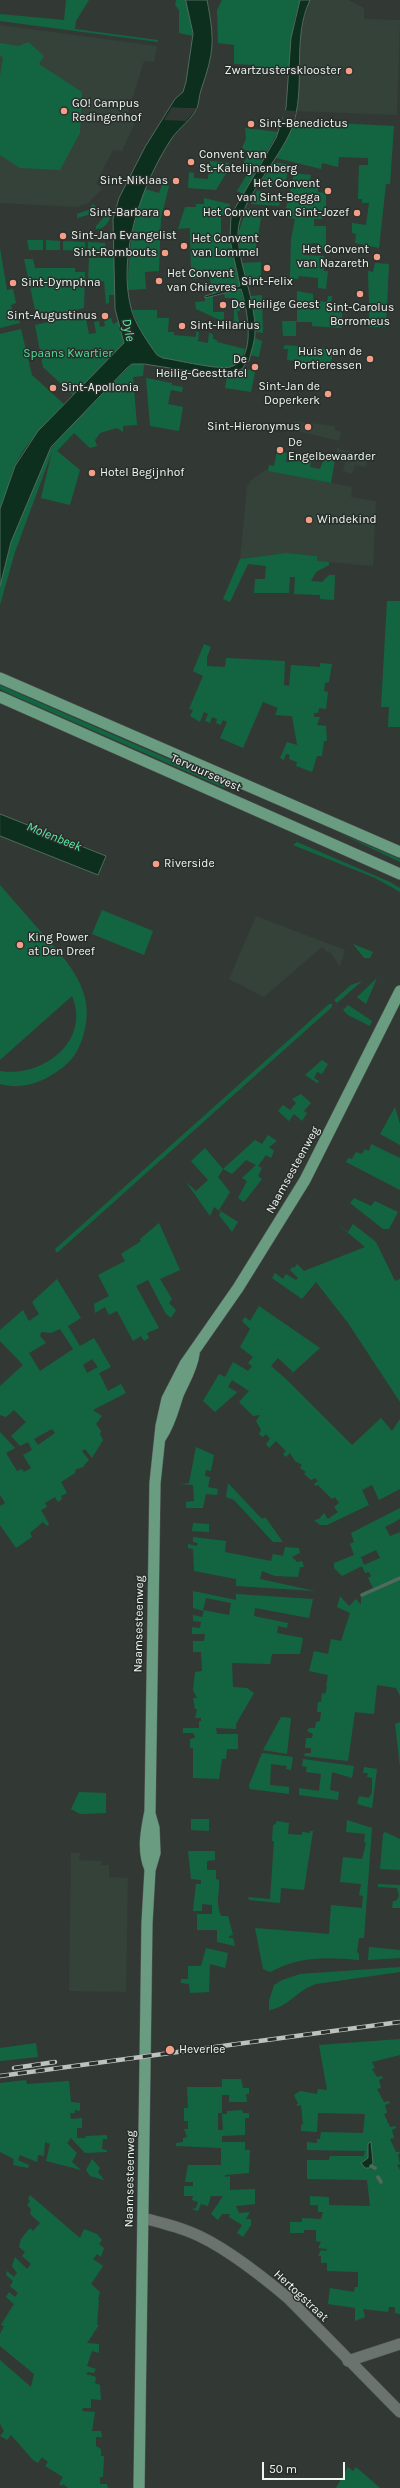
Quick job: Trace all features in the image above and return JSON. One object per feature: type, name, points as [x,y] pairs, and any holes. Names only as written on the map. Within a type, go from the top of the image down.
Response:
[{"type":"main road","name":"Tervuursevest","points":[[0,678],[400,852]]},
{"type":"main road","name":"Tervuursevest","points":[[0,697],[400,874]]},
{"type":"main road","name":"Naamsesteenweg","points":[[138,2488],[143,2218],[144,2036],[150,1870],[155,1860],[154,1828],[150,1811],[155,1483],[161,1437],[168,1427],[178,1395],[192,1367],[194,1354],[305,1180],[400,991]]},
{"type":"street","name":"Hertogstraat","points":[[143,2218],[191,2232],[204,2239],[268,2282],[288,2298],[348,2361],[400,2412]]},
{"type":"street","points":[[348,2361],[400,2344]]},
{"type":"shaded area","name":"Zwartzustersklooster","points":[[310,0],[348,0],[364,8],[364,19],[400,20],[397,115],[296,111],[301,32]]},
{"type":"shaded area","name":"GO! Campus Redingenhof","points":[[0,25],[157,46],[154,62],[144,61],[126,119],[135,123],[122,151],[113,150],[96,183],[102,189],[88,203],[77,207],[0,203]]},
{"type":"shaded area","points":[[294,421],[335,426],[335,430],[341,432],[339,441],[293,430]]},
{"type":"shaded area","points":[[337,448],[368,456],[366,467],[355,465],[352,474],[343,471],[345,463],[335,460]]},
{"type":"shaded area","name":"Windekind","points":[[265,470],[352,487],[351,497],[376,501],[373,566],[317,561],[317,556],[286,553],[240,559],[247,487],[251,480]]},
{"type":"shaded area","points":[[256,916],[345,950],[340,967],[330,951],[328,953],[322,947],[264,997],[229,979]]},
{"type":"shaded area","points":[[71,1853],[80,1853],[79,1860],[101,1861],[101,1865],[109,1865],[109,1877],[128,1878],[126,1992],[69,1991]]},
{"type":"green space","points":[[66,0],[89,0],[76,21],[75,29],[158,40],[158,42],[0,21],[0,14],[64,20]]},
{"type":"green space","points":[[176,0],[186,0],[193,36],[179,33],[179,10],[175,5]]},
{"type":"green space","points":[[222,0],[300,0],[294,21],[289,69],[267,67],[265,76],[250,73],[252,65],[234,64],[234,45],[218,43],[217,10]]},
{"type":"green space","points":[[28,42],[44,56],[39,64],[82,92],[80,133],[60,170],[20,168],[0,155],[0,76],[3,57],[0,56],[0,43],[19,46]]},
{"type":"green space","points":[[294,121],[394,126],[390,184],[386,184],[379,248],[355,243],[356,234],[352,233],[352,223],[366,225],[369,203],[362,203],[362,199],[358,199],[359,165],[368,165],[368,158],[339,157],[338,167],[322,163],[321,169],[276,158]]},
{"type":"green space","points":[[245,128],[278,132],[243,194],[237,191],[249,171],[241,166],[250,153],[242,148],[246,139]]},
{"type":"green space","points":[[210,161],[229,163],[228,170],[216,190],[188,188],[189,172],[194,173],[194,178],[208,179]]},
{"type":"green space","points":[[274,162],[290,165],[285,183],[274,180],[271,189],[259,185]]},
{"type":"green space","points":[[294,173],[311,175],[310,182],[318,184],[318,192],[326,193],[326,209],[322,209],[322,219],[314,219],[314,226],[326,226],[326,249],[317,249],[317,243],[311,243],[310,249],[305,249],[304,255],[324,256],[324,271],[328,271],[326,289],[318,288],[318,278],[299,276],[298,279],[290,279],[291,239],[295,219],[284,217]]},
{"type":"green space","points":[[162,184],[169,186],[161,218],[159,271],[145,272],[146,289],[128,290],[129,264],[134,227],[145,189],[159,193]]},
{"type":"green space","points":[[257,190],[270,196],[270,200],[280,202],[279,206],[251,204]]},
{"type":"green space","points":[[204,198],[230,204],[228,215],[221,215],[221,240],[230,240],[240,286],[212,294],[210,277],[193,279],[191,273],[190,228],[178,229],[185,207],[196,207],[196,204],[204,204]]},
{"type":"green space","points":[[93,204],[96,207],[88,215],[77,218],[77,214],[88,210]]},
{"type":"green space","points":[[247,208],[262,211],[258,237],[256,237],[256,255],[241,255],[238,233]]},
{"type":"green space","points":[[110,210],[112,213],[107,224],[102,228],[96,229],[96,226]]},
{"type":"green space","points":[[27,240],[43,240],[43,250],[29,250]]},
{"type":"green space","points":[[46,240],[60,241],[60,250],[46,250]]},
{"type":"green space","points":[[63,241],[85,242],[85,251],[63,250]]},
{"type":"green space","points":[[88,242],[105,243],[105,251],[88,251]]},
{"type":"green space","points":[[0,248],[7,290],[13,289],[16,303],[11,305],[13,314],[18,313],[20,323],[0,328]]},
{"type":"green space","points":[[89,258],[114,258],[115,295],[109,295],[109,303],[106,304],[104,281],[88,282]]},
{"type":"green space","name":"Spaans Kwartier","points":[[24,259],[33,259],[35,268],[75,268],[75,272],[85,272],[84,308],[37,319]]},
{"type":"green space","points":[[261,262],[261,282],[247,282],[242,263]]},
{"type":"green space","points":[[375,263],[389,264],[386,327],[369,327],[369,308],[377,308],[376,303],[369,303],[368,271],[373,272]]},
{"type":"green space","points":[[240,288],[245,308],[240,308],[240,311],[237,311],[240,326],[234,324],[234,298],[225,298],[224,293]]},
{"type":"green space","points":[[297,291],[313,294],[313,300],[327,302],[328,296],[332,296],[331,304],[342,305],[342,328],[312,326],[312,322],[296,322],[296,336],[283,336],[282,321],[297,321]]},
{"type":"green space","points":[[262,295],[263,333],[256,332],[251,296]]},
{"type":"green space","points":[[213,296],[213,312],[224,312],[224,322],[196,309],[195,302],[205,301],[205,298]]},
{"type":"green space","points":[[132,310],[157,310],[157,318],[169,318],[168,332],[174,332],[174,335],[196,337],[196,332],[199,332],[198,341],[208,343],[209,333],[213,334],[213,339],[217,340],[217,342],[245,349],[244,352],[235,365],[223,368],[196,365],[162,358],[148,343]]},
{"type":"green space","name":"Spaans Kwartier","points":[[85,314],[89,334],[96,333],[94,322],[99,321],[100,327],[105,326],[104,320],[111,318],[113,324],[119,321],[124,343],[73,395],[43,367],[35,325]]},
{"type":"green space","points":[[21,329],[32,375],[65,405],[37,433],[20,456],[13,470],[0,509],[0,334]]},
{"type":"green space","points":[[255,338],[262,341],[259,357],[250,355]]},
{"type":"green space","points":[[285,345],[331,349],[333,350],[331,365],[287,360],[288,349],[283,349]]},
{"type":"green space","points":[[132,364],[144,364],[143,376],[133,377],[137,425],[123,426],[123,432],[117,428],[100,433],[95,440],[97,446],[90,448],[74,433],[57,451],[80,470],[70,505],[41,498],[52,452],[15,552],[0,605],[0,586],[11,542],[44,459],[61,435]]},
{"type":"green space","points":[[243,368],[255,372],[251,392],[225,388],[227,377]]},
{"type":"green space","points":[[146,378],[172,383],[172,385],[183,387],[182,392],[171,390],[168,404],[183,407],[179,431],[150,426]]},
{"type":"green space","points":[[277,451],[287,453],[286,462],[290,462],[292,454],[312,458],[310,467],[320,469],[324,458],[335,460],[331,483],[268,471],[269,465],[274,466]]},
{"type":"green space","points":[[286,553],[317,556],[317,561],[329,562],[329,565],[316,572],[311,581],[322,582],[329,575],[335,575],[334,600],[320,599],[320,595],[294,594],[295,577],[290,577],[289,593],[254,593],[255,579],[265,579],[266,566],[248,564],[230,602],[223,599],[240,559]]},
{"type":"green space","points":[[387,601],[400,601],[400,727],[388,727],[389,707],[381,707]]},
{"type":"green space","points":[[204,644],[211,647],[207,657],[207,666],[225,667],[226,658],[285,661],[284,685],[289,686],[291,665],[320,667],[320,663],[332,664],[329,682],[325,683],[324,691],[328,692],[326,709],[319,708],[318,713],[314,713],[314,717],[320,717],[317,725],[326,726],[327,741],[324,741],[322,756],[317,756],[312,772],[296,766],[297,762],[289,759],[290,755],[286,754],[284,760],[280,758],[287,742],[297,745],[292,716],[275,715],[278,708],[263,702],[243,748],[220,738],[227,722],[223,720],[221,725],[216,723],[217,719],[212,717],[210,723],[205,721],[208,714],[204,712],[200,722],[190,716],[193,710],[189,709],[203,676],[193,671]]},
{"type":"green space","points":[[0,685],[239,790],[222,787],[12,695],[0,689]]},
{"type":"green space","points":[[339,833],[400,859],[400,862]]},
{"type":"green space","points":[[297,842],[390,882],[400,888],[400,892],[375,878],[293,845]]},
{"type":"green space","name":"King Power at Den Dreef","points":[[0,885],[70,966],[83,991],[86,1004],[87,1018],[84,1033],[81,1044],[73,1057],[62,1068],[41,1081],[33,1084],[17,1086],[0,1084],[0,1071],[16,1072],[32,1069],[47,1062],[59,1053],[69,1041],[75,1028],[76,1012],[72,996],[0,1060]]},
{"type":"green space","points":[[102,910],[153,931],[144,955],[92,934]]},
{"type":"green space","points":[[353,944],[373,952],[370,958],[364,958]]},
{"type":"green space","points":[[377,978],[366,1004],[357,997]]},
{"type":"green space","points":[[362,981],[337,1003],[334,1000],[351,985]]},
{"type":"green space","points":[[329,1004],[332,1004],[332,1007],[58,1252],[56,1252],[55,1249]]},
{"type":"green space","points":[[348,1005],[372,1021],[370,1026],[348,1015],[343,1010]]},
{"type":"green space","points":[[322,1060],[328,1064],[322,1074],[317,1072],[314,1078],[319,1081],[317,1083],[305,1075]]},
{"type":"green space","points":[[301,1094],[311,1103],[304,1111],[307,1113],[302,1121],[294,1114],[289,1121],[278,1111],[283,1105],[290,1110],[296,1103],[292,1099]]},
{"type":"green space","points":[[395,1107],[400,1124],[400,1145],[380,1134]]},
{"type":"green space","points":[[268,1135],[277,1141],[269,1147],[274,1151],[271,1158],[266,1155],[258,1166],[262,1168],[258,1176],[262,1179],[244,1202],[238,1198],[247,1181],[242,1178],[256,1165],[246,1160],[232,1174],[223,1169],[255,1140],[262,1144]]},
{"type":"green space","points":[[371,1144],[400,1158],[400,1190],[346,1162],[348,1158],[352,1159],[356,1152],[362,1154],[365,1149],[369,1151]]},
{"type":"green space","points":[[205,1148],[223,1169],[218,1177],[230,1192],[219,1210],[238,1222],[232,1232],[219,1215],[221,1212],[214,1207],[210,1216],[186,1182],[196,1191],[208,1180],[191,1161]]},
{"type":"green space","points":[[354,1198],[371,1206],[375,1201],[398,1212],[389,1229],[383,1229],[350,1203]]},
{"type":"green space","points":[[335,1222],[348,1232],[353,1224],[376,1242],[395,1281],[400,1279],[400,1402],[348,1323],[316,1282],[302,1299],[272,1278],[275,1273],[283,1279],[286,1274],[296,1280],[298,1278],[290,1270],[297,1264],[304,1271],[365,1247]]},
{"type":"green space","points":[[159,1223],[180,1270],[160,1279],[172,1299],[169,1303],[176,1310],[171,1318],[166,1314],[148,1280],[136,1286],[159,1328],[147,1333],[149,1338],[144,1341],[141,1336],[133,1341],[117,1311],[109,1315],[105,1307],[95,1313],[94,1304],[109,1296],[98,1275],[125,1261],[121,1254],[141,1241],[140,1239]]},
{"type":"green space","points":[[57,1279],[81,1318],[68,1326],[80,1346],[94,1338],[111,1367],[99,1373],[108,1391],[121,1384],[126,1393],[93,1410],[102,1416],[96,1424],[101,1431],[100,1434],[103,1440],[92,1458],[85,1449],[82,1451],[89,1460],[84,1467],[76,1469],[75,1473],[61,1482],[67,1493],[61,1496],[62,1499],[58,1502],[55,1497],[45,1503],[47,1507],[41,1510],[49,1524],[47,1526],[43,1522],[30,1533],[32,1537],[16,1548],[0,1525],[0,1506],[5,1503],[0,1495],[0,1432],[15,1448],[6,1453],[17,1471],[22,1469],[24,1472],[31,1468],[23,1455],[32,1450],[28,1442],[20,1446],[11,1436],[26,1422],[14,1410],[6,1417],[0,1415],[0,1386],[23,1365],[0,1341],[0,1330],[23,1310],[29,1321],[39,1314],[32,1302]],"holes":[[[60,1329],[73,1349],[40,1371],[29,1353],[46,1343],[40,1336],[41,1332],[51,1333]],[[92,1359],[98,1367],[87,1373],[83,1365]],[[52,1429],[55,1433],[38,1445],[34,1439]]]},
{"type":"green space","points":[[259,1306],[320,1348],[286,1379],[352,1445],[381,1418],[392,1431],[400,1419],[400,1489],[379,1500],[372,1485],[362,1490],[369,1505],[327,1525],[320,1525],[314,1520],[319,1519],[324,1513],[328,1519],[338,1512],[334,1507],[339,1503],[335,1497],[332,1499],[318,1485],[316,1486],[314,1484],[318,1481],[315,1478],[311,1480],[304,1474],[306,1472],[300,1468],[302,1465],[295,1461],[290,1453],[286,1457],[283,1454],[286,1451],[276,1441],[269,1448],[266,1444],[270,1439],[266,1434],[263,1437],[259,1434],[261,1430],[256,1421],[260,1415],[253,1416],[239,1402],[249,1391],[232,1380],[228,1387],[237,1392],[241,1389],[215,1412],[203,1401],[219,1374],[225,1377],[233,1362],[248,1371],[252,1366],[248,1363],[253,1357],[240,1347],[250,1329],[242,1321],[245,1317],[250,1321]],"holes":[[[278,1358],[293,1372],[286,1379],[271,1366]]]},
{"type":"green space","points":[[196,1447],[214,1455],[211,1471],[206,1470],[205,1476],[210,1477],[208,1487],[218,1489],[217,1495],[206,1494],[203,1508],[186,1508],[186,1502],[194,1501],[193,1485],[181,1484],[189,1483]]},
{"type":"green space","points":[[228,1483],[262,1519],[265,1517],[283,1542],[273,1542],[234,1500],[226,1497]]},
{"type":"green space","points":[[400,1508],[400,1519],[385,1527],[390,1536],[400,1532],[400,1696],[396,1688],[377,1685],[374,1714],[355,1712],[348,1761],[304,1756],[305,1753],[311,1753],[311,1748],[305,1748],[306,1738],[312,1738],[313,1734],[307,1731],[309,1728],[315,1728],[316,1722],[320,1721],[321,1712],[317,1712],[318,1702],[321,1702],[322,1693],[325,1694],[327,1687],[328,1675],[309,1671],[314,1651],[328,1654],[331,1639],[341,1641],[350,1613],[337,1607],[340,1596],[349,1606],[356,1599],[361,1605],[361,1593],[373,1588],[368,1578],[371,1576],[369,1572],[365,1573],[362,1566],[342,1576],[334,1568],[334,1563],[354,1555],[350,1544],[354,1542],[351,1533]],"holes":[[[376,1550],[380,1558],[364,1565],[361,1557]]]},
{"type":"green space","points":[[193,1523],[209,1524],[209,1532],[192,1531]]},
{"type":"green space","points":[[193,1537],[226,1541],[225,1552],[271,1561],[273,1554],[283,1556],[285,1547],[299,1548],[300,1553],[292,1557],[297,1562],[302,1561],[304,1567],[300,1567],[298,1577],[275,1576],[262,1571],[260,1579],[315,1591],[236,1586],[236,1579],[194,1571],[193,1549],[188,1548],[188,1544],[197,1546],[198,1543],[193,1542]]},
{"type":"green space","points":[[193,1591],[236,1600],[236,1594],[313,1599],[309,1618],[255,1608],[254,1616],[288,1623],[287,1628],[278,1626],[277,1633],[303,1638],[300,1654],[272,1654],[270,1664],[232,1663],[233,1687],[247,1688],[254,1693],[236,1724],[236,1729],[216,1728],[217,1734],[238,1734],[238,1749],[227,1749],[226,1759],[222,1759],[219,1779],[193,1778],[193,1748],[190,1748],[190,1739],[195,1738],[195,1736],[193,1733],[183,1733],[183,1728],[199,1728],[199,1721],[201,1721],[201,1718],[195,1718],[197,1709],[195,1709],[193,1698],[197,1698],[193,1690],[195,1672],[202,1671],[201,1652],[193,1652],[193,1641],[204,1641],[205,1634],[192,1634],[192,1627],[200,1628],[201,1622],[193,1621],[193,1615],[202,1617],[204,1611],[193,1608]],"holes":[[[206,1598],[231,1603],[229,1615],[203,1610]]]},
{"type":"green space","points":[[281,1717],[291,1718],[287,1754],[263,1750]]},
{"type":"green space","points":[[400,1722],[400,1767],[395,1724]]},
{"type":"green space","points":[[262,1753],[293,1757],[291,1770],[286,1769],[287,1766],[271,1764],[270,1785],[289,1787],[289,1794],[250,1789],[249,1785]]},
{"type":"green space","points":[[303,1759],[354,1766],[352,1778],[332,1772],[330,1790],[339,1792],[338,1800],[299,1795],[299,1788],[319,1791],[321,1774],[306,1772],[307,1767],[302,1766]]},
{"type":"green space","points":[[364,1767],[377,1769],[372,1808],[357,1804],[359,1796],[369,1798],[372,1792],[372,1778],[367,1777],[368,1773],[363,1773]]},
{"type":"green space","points":[[79,1792],[106,1793],[106,1813],[80,1814],[71,1809]]},
{"type":"green space","points":[[191,1819],[209,1819],[209,1831],[191,1830]]},
{"type":"green space","points":[[347,1820],[372,1828],[364,1938],[359,1938],[357,1952],[359,1954],[359,1960],[324,1958],[302,1960],[270,1972],[263,1969],[255,1928],[329,1934],[331,1905],[362,1908],[363,1896],[359,1895],[361,1884],[340,1882],[343,1857],[362,1859],[366,1843],[364,1842],[365,1834],[346,1832]]},
{"type":"green space","points":[[276,1821],[289,1823],[288,1834],[302,1835],[302,1832],[310,1833],[310,1831],[313,1831],[304,1890],[281,1888],[280,1903],[249,1900],[248,1897],[270,1899],[274,1841],[272,1841],[273,1825],[276,1824]]},
{"type":"green space","points":[[385,1832],[400,1839],[400,1870],[380,1869],[383,1834]]},
{"type":"green space","points":[[188,1851],[215,1851],[215,1860],[207,1861],[207,1870],[216,1870],[216,1879],[219,1880],[219,1910],[221,1916],[228,1916],[233,1935],[229,1936],[229,1938],[233,1938],[235,1946],[217,1942],[217,1930],[197,1930],[197,1914],[212,1914],[212,1905],[202,1904],[202,1911],[193,1911],[196,1884],[201,1884],[201,1880],[191,1879]]},
{"type":"green space","points":[[378,1884],[400,1885],[400,1908],[392,1908],[393,1901],[396,1901],[399,1896],[397,1888],[378,1887]]},
{"type":"green space","points":[[369,1947],[400,1950],[400,1958],[368,1960]]},
{"type":"green space","points":[[206,1948],[228,1953],[225,1968],[210,1964],[209,1992],[190,1993],[189,1984],[181,1983],[181,1979],[188,1979],[188,1966],[201,1966]]},
{"type":"green space","points":[[400,1967],[400,1972],[316,1984],[303,1990],[282,2006],[269,2010],[269,2001],[274,1985],[282,1980],[300,1974]]},
{"type":"green space","points":[[400,2039],[400,2055],[372,2062],[375,2068],[372,2069],[377,2077],[382,2076],[383,2078],[379,2080],[381,2088],[377,2089],[384,2102],[389,2101],[390,2103],[385,2105],[387,2113],[384,2114],[390,2127],[395,2126],[396,2128],[392,2130],[394,2138],[390,2139],[396,2152],[400,2152],[398,2155],[400,2164],[397,2165],[400,2170],[400,2314],[395,2313],[395,2307],[389,2307],[388,2312],[363,2309],[365,2317],[355,2321],[355,2308],[328,2304],[330,2288],[354,2292],[355,2287],[358,2287],[358,2272],[327,2271],[327,2263],[321,2263],[321,2256],[318,2256],[321,2250],[326,2251],[327,2249],[318,2248],[321,2242],[316,2241],[316,2230],[304,2230],[304,2233],[290,2233],[290,2222],[302,2222],[302,2218],[321,2219],[323,2212],[318,2212],[318,2205],[310,2205],[310,2196],[329,2197],[329,2205],[370,2206],[367,2180],[307,2179],[307,2160],[329,2160],[330,2156],[364,2156],[365,2151],[307,2150],[307,2142],[317,2143],[317,2139],[320,2139],[321,2132],[363,2133],[365,2114],[318,2113],[317,2132],[301,2131],[301,2125],[303,2124],[301,2105],[296,2106],[298,2103],[294,2095],[300,2091],[317,2094],[318,2089],[327,2090],[319,2045]]},
{"type":"green space","points":[[36,2043],[38,2057],[0,2061],[0,2048]]},
{"type":"green space","points":[[222,2079],[241,2079],[243,2088],[249,2088],[249,2094],[246,2094],[247,2102],[229,2102],[229,2095],[222,2095],[222,2113],[218,2113],[218,2130],[223,2130],[222,2114],[227,2114],[227,2111],[242,2110],[243,2113],[249,2113],[249,2118],[245,2118],[245,2135],[222,2136],[222,2142],[245,2142],[245,2150],[250,2150],[249,2173],[225,2175],[225,2177],[230,2176],[230,2190],[255,2189],[255,2204],[236,2206],[239,2213],[250,2212],[246,2219],[251,2219],[251,2225],[243,2237],[237,2233],[242,2225],[229,2217],[230,2214],[222,2214],[218,2220],[211,2214],[223,2196],[211,2196],[208,2206],[201,2204],[198,2211],[192,2209],[196,2208],[198,2202],[192,2200],[193,2196],[184,2196],[184,2186],[193,2186],[193,2182],[185,2182],[188,2165],[221,2165],[221,2148],[176,2146],[176,2143],[183,2142],[183,2138],[187,2137],[184,2129],[188,2129],[188,2121],[184,2121],[184,2108],[188,2108],[187,2087],[222,2087]]},
{"type":"green space","points":[[26,2080],[27,2084],[69,2081],[71,2102],[80,2103],[80,2111],[75,2110],[75,2113],[70,2113],[71,2119],[82,2118],[82,2128],[77,2128],[77,2138],[107,2135],[107,2139],[103,2139],[102,2149],[107,2150],[107,2152],[85,2153],[71,2138],[67,2143],[77,2153],[72,2162],[81,2170],[46,2161],[50,2144],[45,2142],[44,2156],[38,2155],[37,2162],[20,2155],[18,2160],[29,2165],[28,2168],[13,2165],[14,2159],[0,2152],[0,2083]]},
{"type":"green space","points":[[92,2159],[100,2168],[98,2172],[104,2180],[90,2176],[86,2170]]},
{"type":"green space","points":[[30,2195],[80,2238],[84,2229],[97,2234],[102,2240],[99,2244],[104,2248],[101,2257],[97,2254],[93,2259],[103,2266],[91,2284],[100,2292],[98,2300],[97,2325],[99,2325],[87,2343],[99,2344],[99,2353],[92,2351],[87,2366],[96,2369],[94,2373],[88,2372],[86,2374],[96,2377],[95,2383],[100,2385],[101,2400],[91,2399],[91,2408],[83,2408],[82,2411],[95,2412],[92,2431],[101,2431],[102,2437],[96,2437],[96,2446],[101,2449],[101,2456],[104,2456],[103,2477],[100,2477],[100,2484],[107,2484],[108,2488],[68,2488],[63,2484],[62,2486],[59,2484],[63,2477],[45,2466],[48,2462],[42,2457],[38,2463],[33,2460],[11,2435],[7,2440],[0,2436],[4,2431],[0,2424],[0,2360],[31,2387],[34,2374],[0,2346],[0,2334],[4,2326],[1,2325],[14,2304],[6,2297],[9,2292],[15,2297],[18,2293],[10,2286],[13,2281],[6,2275],[7,2271],[14,2277],[17,2273],[12,2266],[15,2257],[27,2269],[31,2264],[22,2256],[25,2252],[19,2247],[21,2239],[30,2228],[33,2231],[40,2223],[30,2214],[31,2209],[27,2205],[30,2201],[28,2199]]},
{"type":"green space","points":[[348,2467],[353,2471],[356,2467],[380,2488],[336,2488]]},
{"type":"water","name":"Dyle","points":[[186,0],[207,0],[212,36],[209,66],[200,92],[197,108],[192,116],[172,138],[161,156],[142,197],[130,242],[127,265],[128,287],[131,308],[135,320],[157,355],[163,358],[187,363],[224,368],[230,367],[239,362],[244,355],[247,344],[248,320],[241,289],[205,298],[205,296],[240,286],[230,240],[231,215],[276,138],[286,108],[291,38],[300,0],[310,0],[304,15],[301,31],[298,96],[292,128],[252,195],[240,221],[238,233],[239,246],[255,319],[254,339],[249,361],[246,362],[243,368],[227,377],[144,364],[132,364],[127,368],[51,447],[11,542],[0,586],[0,509],[15,466],[38,431],[124,343],[115,309],[113,219],[119,198],[145,147],[175,99],[183,92],[186,82],[193,34]]},
{"type":"water","name":"Molenbeek","points":[[0,814],[106,856],[98,875],[0,836]]},
{"type":"water","points":[[371,2142],[373,2163],[369,2168],[365,2168],[361,2163],[368,2158],[368,2144]]},
{"type":"pier","points":[[172,107],[197,108],[186,121],[164,120]]},
{"type":"pier","points":[[284,110],[296,111],[294,121],[282,121]]},
{"type":"waterway","points":[[362,1595],[400,1578]]},
{"type":"waterway","points":[[371,2166],[375,2168]]},
{"type":"waterway","points":[[378,2177],[381,2182]]},
{"type":"railway","points":[[0,2076],[400,2022]]},
{"type":"railway","points":[[14,2068],[55,2062]]},
{"type":"place","name":"Zwartzustersklooster","points":[[349,71]]},
{"type":"place","name":"GO! Campus Redingenhof","points":[[64,111]]},
{"type":"place","name":"Sint-Benedictus","points":[[251,124]]},
{"type":"place","name":"Convent van St.-Katelijnenberg","points":[[191,162]]},
{"type":"place","name":"Sint-Niklaas","points":[[176,181]]},
{"type":"place","name":"Het Convent van Sint-Begga","points":[[328,191]]},
{"type":"place","name":"Sint-Barbara","points":[[167,213]]},
{"type":"place","name":"Het Convent van Sint-Jozef","points":[[357,213]]},
{"type":"place","name":"Sint-Jan Evangelist","points":[[63,236]]},
{"type":"place","name":"Het Convent van Lommel","points":[[184,246]]},
{"type":"place","name":"Sint-Rombouts","points":[[165,253]]},
{"type":"place","name":"Het Convent van Nazareth","points":[[377,257]]},
{"type":"place","name":"Sint-Felix","points":[[267,268]]},
{"type":"place","name":"Het Convent van Chievres","points":[[159,281]]},
{"type":"place","name":"Sint-Dymphna","points":[[13,283]]},
{"type":"place","name":"Sint-Carolus Borromeus","points":[[360,294]]},
{"type":"place","name":"De Heilige Geest","points":[[223,305]]},
{"type":"place","name":"Sint-Augustinus","points":[[105,316]]},
{"type":"place","name":"Sint-Hilarius","points":[[182,326]]},
{"type":"place","name":"Huis van de Portieressen","points":[[370,359]]},
{"type":"place","name":"De Heilig-Geesttafel","points":[[255,367]]},
{"type":"place","name":"Sint-Apollonia","points":[[53,388]]},
{"type":"place","name":"Sint-Jan de Doperkerk","points":[[328,394]]},
{"type":"place","name":"Sint-Hieronymus","points":[[308,427]]},
{"type":"place","name":"De Engelbewaarder","points":[[280,450]]},
{"type":"place","name":"Hotel Begijnhof","points":[[92,473]]},
{"type":"place","name":"Windekind","points":[[309,520]]},
{"type":"place","name":"Riverside","points":[[156,864]]},
{"type":"place","name":"King Power at Den Dreef","points":[[20,945]]},
{"type":"place","name":"Heverlee","points":[[170,2050]]}]
